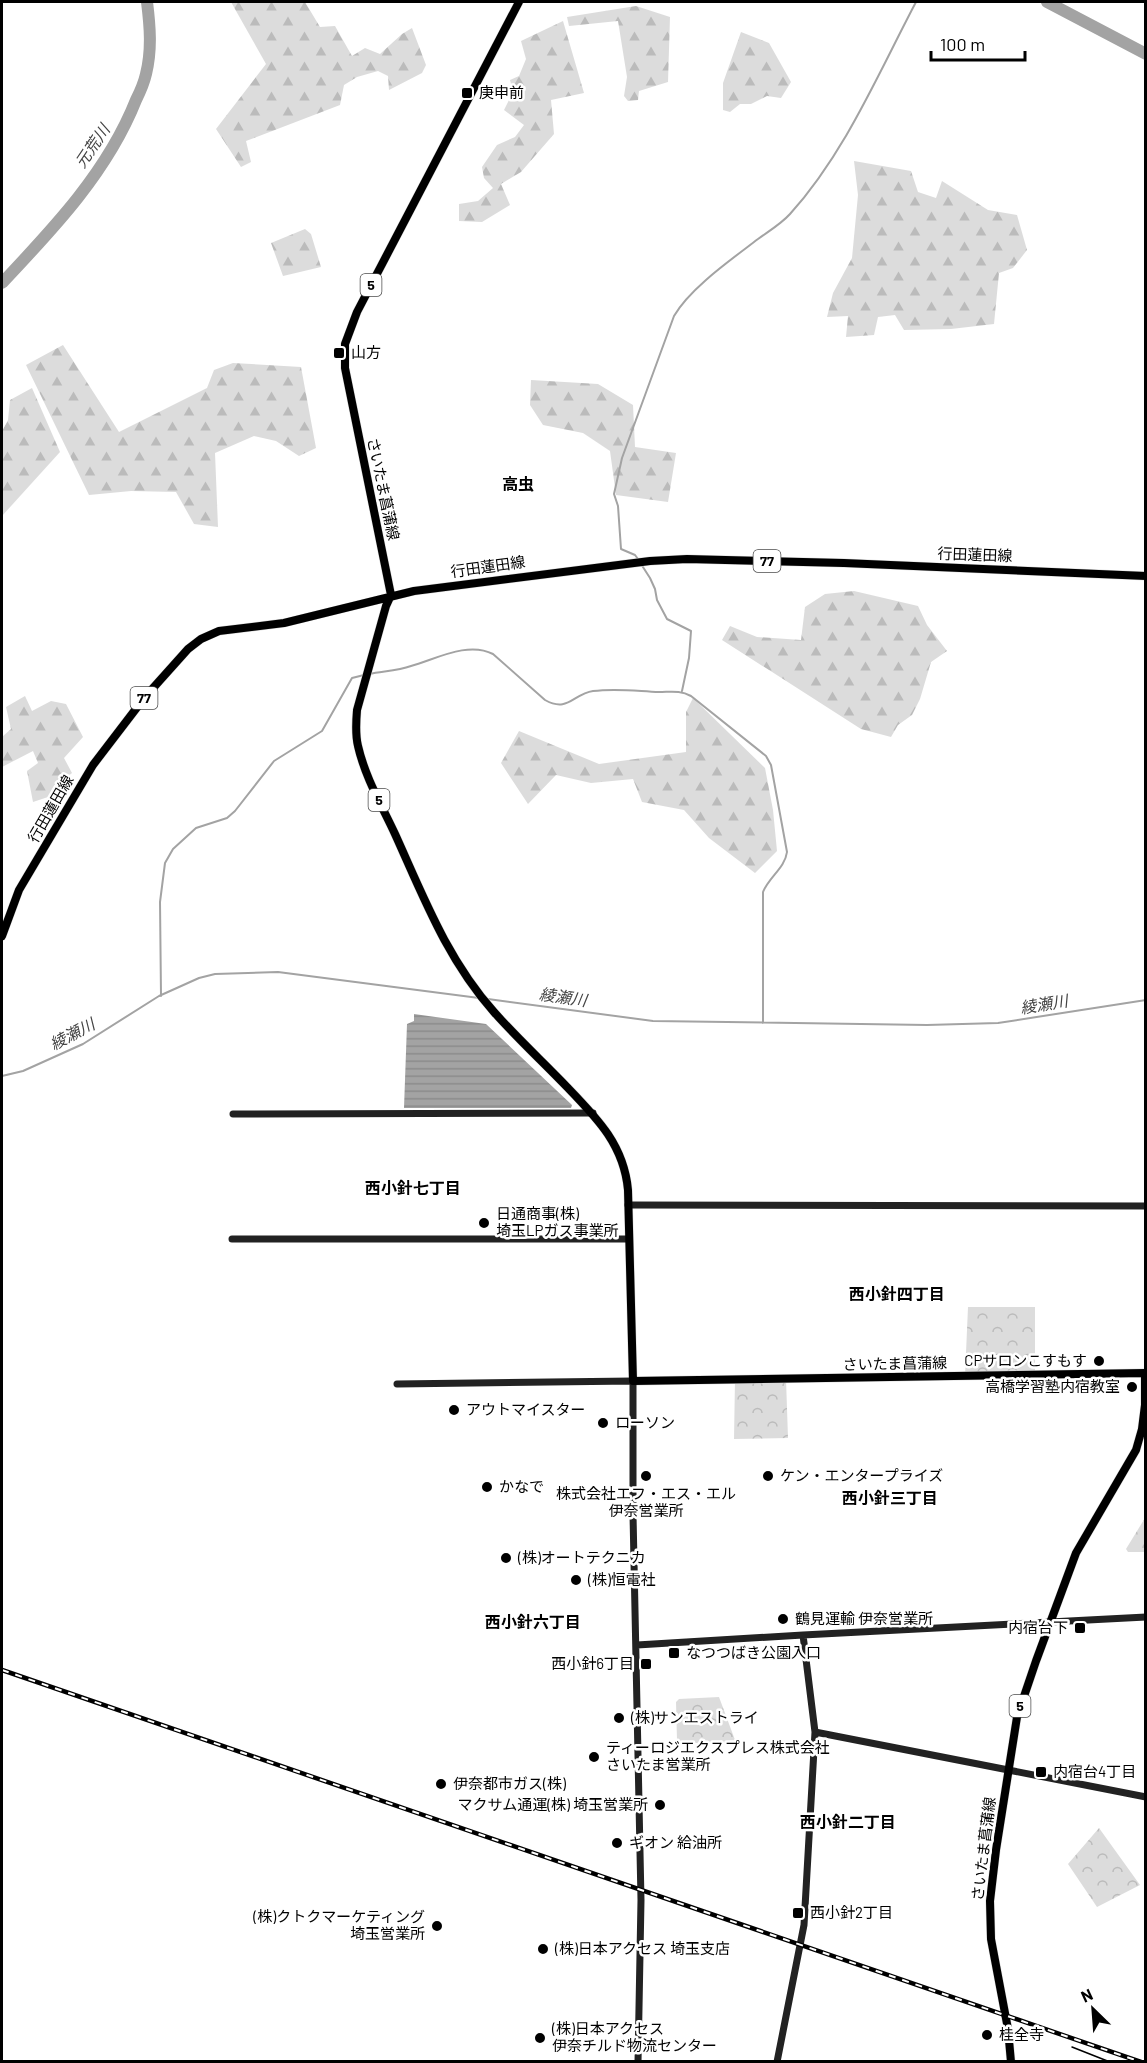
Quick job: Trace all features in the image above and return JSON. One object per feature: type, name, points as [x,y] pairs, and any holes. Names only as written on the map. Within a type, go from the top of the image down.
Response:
[{"type":"main road","name":"さいたま菖蒲線","points":[[391,595],[345,368],[345,344],[357,312],[519,2]]},
{"type":"main road","name":"行田蓮田線","points":[[2,936],[19,890],[93,765],[145,697],[188,649],[219,630],[284,623],[391,595],[650,561],[687,559],[844,563],[1146,576]]},
{"type":"main road","name":"5","points":[[391,595],[357,710],[358,748],[366,771],[444,942],[460,969],[493,1012],[593,1113],[607,1130],[621,1157],[627,1178],[633,1381]]},
{"type":"main road","name":"さいたま菖蒲線","points":[[633,1381],[1145,1374],[1143,1421],[1136,1450],[1076,1553],[1021,1702],[992,1877],[990,1910],[991,1939],[1008,2029],[1011,2061]]},
{"type":"street","points":[[233,1114],[593,1113]]},
{"type":"street","points":[[628,1205],[1146,1206]]},
{"type":"street","points":[[232,1239],[629,1239]]},
{"type":"street","points":[[397,1384],[633,1381],[633,1514],[641,1900],[638,2061]]},
{"type":"street","points":[[637,1645],[1146,1617]]},
{"type":"street","points":[[777,2061],[804,1925],[815,1732],[803,1635]]},
{"type":"street","points":[[815,1732],[1146,1797]]},
{"type":"green space","points":[[231,2],[305,2],[320,27],[335,26],[352,56],[365,48],[380,54],[412,28],[426,65],[422,73],[389,90],[388,76],[378,71],[357,77],[344,85],[340,105],[246,141],[251,162],[241,167],[216,129],[266,64]]},
{"type":"green space","points":[[636,6],[670,17],[668,82],[639,91],[638,100],[628,101],[624,96],[627,77],[618,21],[569,26],[567,17]]},
{"type":"green space","points":[[563,21],[584,93],[551,100],[554,134],[521,172],[501,184],[510,205],[482,222],[459,221],[459,204],[478,201],[493,188],[484,178],[482,167],[497,145],[515,137],[524,125],[504,110],[513,92],[510,80],[519,76],[526,59],[521,41]]},
{"type":"green space","points":[[741,32],[769,43],[791,82],[781,98],[767,96],[751,104],[740,104],[730,112],[723,110],[723,83]]},
{"type":"green space","points":[[854,161],[911,171],[918,192],[936,198],[942,181],[988,210],[1017,215],[1027,250],[1013,268],[999,273],[994,324],[951,329],[904,330],[895,315],[878,317],[874,335],[846,337],[848,316],[827,317],[833,293],[852,258],[858,195]]},
{"type":"green space","points":[[305,229],[311,234],[321,267],[283,276],[271,243]]},
{"type":"green space","points":[[63,345],[119,432],[207,388],[214,370],[233,363],[301,367],[316,448],[299,456],[276,441],[254,436],[215,453],[218,527],[194,524],[176,492],[131,491],[89,495],[26,365]]},
{"type":"green space","points":[[531,380],[598,384],[633,405],[635,447],[676,453],[668,502],[616,495],[610,451],[583,433],[543,425],[530,405]]},
{"type":"green space","points":[[32,388],[60,452],[2,516],[2,431],[8,420],[10,400]]},
{"type":"green space","points":[[854,591],[918,606],[927,625],[947,651],[931,662],[920,699],[912,715],[898,725],[891,737],[861,729],[722,640],[730,626],[757,637],[801,640],[805,607],[825,594]]},
{"type":"green space","points":[[25,696],[32,711],[51,701],[66,704],[83,737],[64,758],[72,773],[56,786],[57,794],[33,802],[27,771],[38,763],[33,751],[2,767],[2,737],[11,729],[6,707]]},
{"type":"green space","points":[[693,698],[765,768],[773,810],[777,851],[755,873],[709,838],[684,810],[642,802],[633,779],[591,783],[556,775],[528,804],[501,763],[519,731],[599,764],[686,752],[686,712]]},
{"type":"green space","points":[[968,1307],[1035,1307],[1035,1376],[965,1376]]},
{"type":"green space","points":[[786,1379],[788,1438],[734,1439],[735,1380]]},
{"type":"green space","points":[[1145,1518],[1145,1552],[1128,1552],[1126,1549]]},
{"type":"green space","points":[[719,1697],[735,1740],[733,1743],[680,1743],[677,1740],[676,1702],[679,1699]]},
{"type":"green space","points":[[1099,1828],[1140,1885],[1097,1907],[1068,1864]]},
{"type":"shaded area","points":[[414,1014],[486,1024],[572,1105],[571,1108],[404,1108],[407,1024],[414,1021]]},
{"type":"waterway","name":"元荒川","points":[[2,283],[78,198],[111,151],[124,126],[142,87],[148,65],[150,38],[147,2]]},
{"type":"waterway","points":[[638,559],[635,555],[621,549],[618,506],[614,494],[622,458],[674,316],[690,295],[724,265],[783,221],[810,190],[844,139],[916,2]]},
{"type":"waterway","points":[[1047,2],[1146,54]]},
{"type":"waterway","points":[[1047,2],[1146,54]]},
{"type":"waterway","points":[[641,564],[650,578],[657,600],[667,619],[691,631],[689,658],[682,691]]},
{"type":"waterway","points":[[369,674],[406,668],[452,652],[483,650],[493,654],[545,700],[553,703],[565,704],[586,693],[601,690],[687,694],[766,756],[771,765],[787,852],[786,858],[763,892],[763,1023]]},
{"type":"waterway","points":[[161,996],[160,902],[165,863],[173,849],[196,828],[227,818],[235,811],[274,761],[322,731],[352,678],[364,675]]},
{"type":"waterway","name":"綾瀬川","points":[[2,1076],[23,1071],[83,1044],[159,996],[199,978],[215,974],[278,972],[479,998]]},
{"type":"waterway","name":"綾瀬川","points":[[488,999],[653,1021],[927,1025],[998,1023],[1146,1000]]},
{"type":"tram line","points":[[1072,2047],[1110,2062]]},
{"type":"railway","points":[[2,1670],[1141,2062]]},
{"type":"place","name":"庚申前","points":[[467,93]]},
{"type":"place","name":"山方","points":[[339,353]]},
{"type":"place","name":"日通商事(株) 埼玉LPガス事業所","points":[[484,1223]]},
{"type":"place","name":"CPサロンこすもす","points":[[1099,1361]]},
{"type":"place","name":"高橋学習塾内宿教室","points":[[1132,1387]]},
{"type":"place","name":"アウトマイスター","points":[[454,1410]]},
{"type":"place","name":"ローソン","points":[[603,1423]]},
{"type":"place","name":"株式会社エフ・エス・エル 伊奈営業所","points":[[646,1476]]},
{"type":"place","name":"ケン・エンタープライズ","points":[[768,1476]]},
{"type":"place","name":"かなで","points":[[487,1487]]},
{"type":"place","name":"(株)オートテクニカ","points":[[506,1558]]},
{"type":"place","name":"(株)恒電社","points":[[576,1580]]},
{"type":"place","name":"鶴見運輸 伊奈営業所","points":[[783,1619]]},
{"type":"place","name":"内宿台下","points":[[1080,1628]]},
{"type":"place","name":"なつつばき公園入口","points":[[674,1653]]},
{"type":"place","name":"西小針6丁目","points":[[646,1664]]},
{"type":"place","name":"(株)サンエストライ","points":[[619,1718]]},
{"type":"place","name":"ティーロジエクスプレス株式会社 さいたま営業所","points":[[594,1757]]},
{"type":"place","name":"内宿台4丁目","points":[[1041,1772]]},
{"type":"place","name":"伊奈都市ガス(株)","points":[[441,1784]]},
{"type":"place","name":"マクサム通運(株) 埼玉営業所","points":[[660,1805]]},
{"type":"place","name":"ギオン 給油所","points":[[617,1843]]},
{"type":"place","name":"西小針2丁目","points":[[798,1913]]},
{"type":"place","name":"(株)クトクマーケティング 埼玉営業所","points":[[437,1926]]},
{"type":"place","name":"(株)日本アクセス 埼玉支店","points":[[543,1949]]},
{"type":"place","name":"桂全寺","points":[[987,2035]]},
{"type":"place","name":"(株)日本アクセス 伊奈チルド物流センター","points":[[540,2038]]},
{"type":"district","name":"高虫","points":[[518,484]]},
{"type":"district","name":"西小針七丁目","points":[[413,1188]]},
{"type":"district","name":"西小針四丁目","points":[[897,1294]]},
{"type":"district","name":"西小針三丁目","points":[[890,1498]]},
{"type":"district","name":"西小針六丁目","points":[[533,1622]]},
{"type":"district","name":"西小針二丁目","points":[[848,1822]]}]
